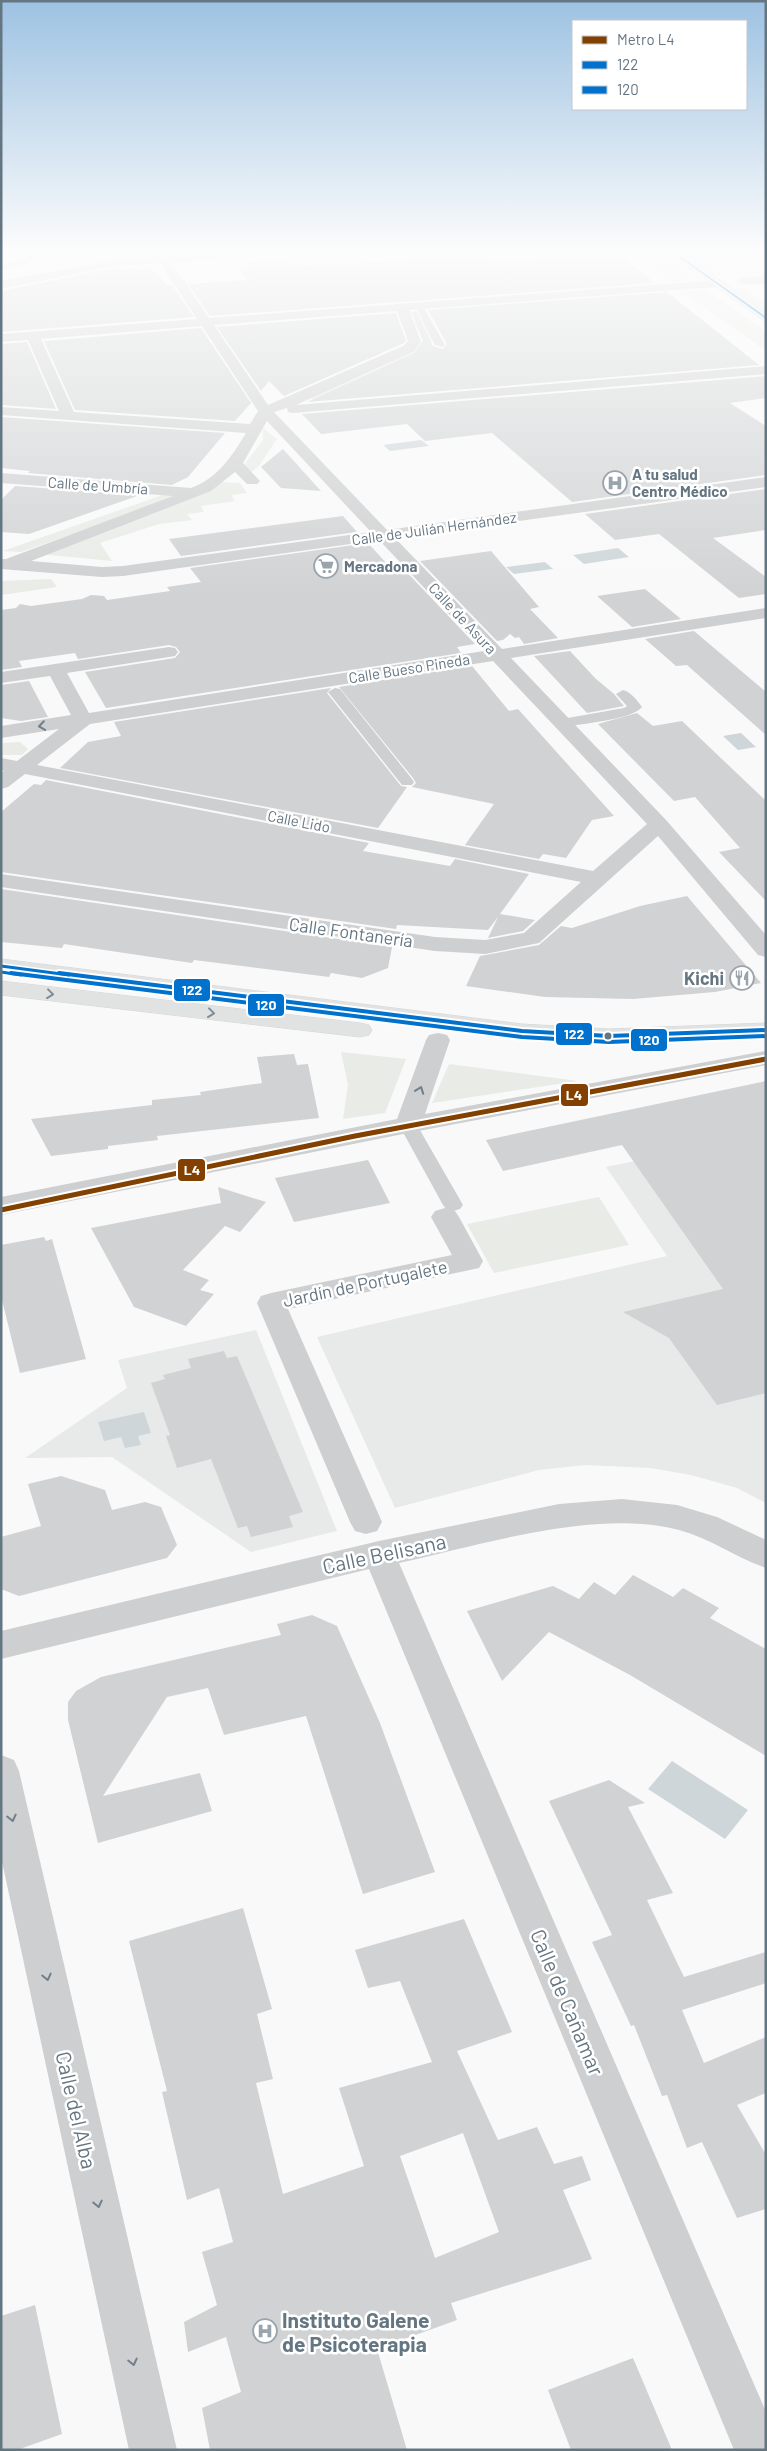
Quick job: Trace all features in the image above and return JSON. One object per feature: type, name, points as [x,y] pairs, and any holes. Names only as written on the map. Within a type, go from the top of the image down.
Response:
[{"type":"street","points":[[46,366],[68,415]]},
{"type":"street","name":"Calle de Asura","points":[[234,366],[265,411],[658,824],[766,950]]},
{"type":"street","points":[[3,565],[206,488],[235,464],[265,411],[298,399],[370,366]]},
{"type":"street","points":[[265,411],[766,370]]},
{"type":"street","points":[[1,411],[256,429]]},
{"type":"street","points":[[235,464],[252,481]]},
{"type":"street","name":"Calle de Umbría","points":[[1,478],[195,492]]},
{"type":"street","name":"Calle de Julián Hernández","points":[[3,565],[102,572],[766,482]]},
{"type":"street","name":"Calle Bueso Pineda","points":[[1,732],[766,613]]},
{"type":"street","points":[[1,678],[169,652]]},
{"type":"street","points":[[56,669],[82,720]]},
{"type":"street","name":"Calle Bueso Pineda","points":[[1,783],[11,765],[82,720]]},
{"type":"street","name":"Calle Lido","points":[[11,765],[596,878]]},
{"type":"street","name":"Calle Fontanería","points":[[1,880],[435,944],[485,947],[531,938],[658,824]]},
{"type":"street","points":[[1,966],[522,1030],[609,1036],[766,1030]]},
{"type":"street","points":[[1,988],[534,1050],[633,1053],[766,1048]]},
{"type":"street","points":[[408,1125],[438,1040]]},
{"type":"street","points":[[1,1206],[408,1125],[766,1058]]},
{"type":"street","name":"Jardín de Portugalete","points":[[372,1538],[271,1303],[469,1261],[449,1211]]},
{"type":"street","name":"Calle Belisana","points":[[1,1645],[297,1572],[372,1538],[559,1516],[622,1511],[676,1517],[706,1526],[766,1555]]},
{"type":"street","name":"Calle de Cañamar","points":[[372,1538],[758,2450]]},
{"type":"street","name":"Calle del Alba","points":[[1,1771],[153,2450]]},
{"type":"lane","points":[[335,692],[407,782]]},
{"type":"lane","points":[[562,723],[628,711],[635,707],[622,694]]},
{"type":"lane","name":"Jardín de Portugalete","points":[[408,1125],[449,1211]]},
{"type":"shaded area","points":[[386,366],[314,399],[307,398]]},
{"type":"shaded area","points":[[263,428],[277,439],[259,466],[250,473],[243,466],[263,440]]},
{"type":"shaded area","points":[[421,440],[429,446],[390,451],[383,445]]},
{"type":"shaded area","points":[[222,482],[240,483],[247,493],[231,495],[235,501],[201,506],[204,512],[187,514],[192,520],[159,524],[100,543],[112,561],[40,554]]},
{"type":"shaded area","points":[[171,492],[185,494],[21,552],[3,551]]},
{"type":"shaded area","points":[[618,548],[629,557],[584,564],[573,555]]},
{"type":"shaded area","points":[[545,562],[553,569],[514,574],[506,567]]},
{"type":"shaded area","points":[[51,579],[57,587],[1,595],[1,581]]},
{"type":"shaded area","points":[[741,733],[756,747],[738,750],[723,736]]},
{"type":"shaded area","points":[[20,742],[28,749],[22,755],[1,755],[3,743]]},
{"type":"shaded area","points":[[341,1052],[406,1059],[385,1113],[343,1119],[348,1085]]},
{"type":"shaded area","points":[[449,1064],[578,1081],[432,1103]]},
{"type":"shaded area","points":[[766,1134],[766,1503],[737,1488],[691,1475],[650,1468],[586,1465],[539,1470],[395,1508],[317,1337],[667,1256],[606,1167]]},
{"type":"shaded area","points":[[599,1197],[629,1245],[494,1273],[467,1224]]},
{"type":"shaded area","points":[[256,1330],[337,1531],[251,1552],[112,1457],[25,1458],[127,1388],[118,1360]]},
{"type":"shaded area","points":[[144,1412],[151,1433],[138,1436],[141,1445],[125,1448],[121,1437],[104,1441],[98,1422]]},
{"type":"shaded area","points":[[672,1761],[748,1810],[725,1839],[648,1789]]},
{"type":"building","points":[[1,366],[38,366],[56,409],[1,405]]},
{"type":"building","points":[[55,366],[227,366],[251,403],[235,421],[75,410]]},
{"type":"building","points":[[244,366],[351,366],[284,396],[269,381],[261,391]]},
{"type":"building","points":[[385,366],[742,366],[307,402]]},
{"type":"building","points":[[766,376],[766,398],[730,403],[766,426],[766,475],[572,502],[492,433],[425,441],[407,424],[321,434],[302,414]]},
{"type":"building","points":[[1,417],[225,433],[188,477],[172,485],[28,473],[30,471],[1,468]]},
{"type":"building","points":[[283,449],[321,491],[281,488],[261,467]]},
{"type":"building","points":[[15,486],[140,495],[29,534],[1,532],[1,500]]},
{"type":"building","points":[[766,489],[766,530],[713,538],[766,577],[766,594],[739,598],[659,534],[615,540],[585,514]]},
{"type":"building","points":[[343,516],[357,532],[181,556],[169,539]]},
{"type":"building","points":[[368,543],[388,565],[399,564],[475,644],[457,647],[461,653],[106,708],[85,672],[175,658],[180,652],[176,647],[169,645],[78,659],[75,653],[19,661],[22,667],[1,670],[1,610],[16,608],[20,604],[31,606],[82,599],[91,595],[104,596],[107,600],[170,591],[167,587],[201,582],[190,568]]},
{"type":"building","points":[[491,551],[539,607],[530,609],[558,638],[524,644],[519,637],[515,638],[510,634],[503,640],[497,641],[420,561]]},
{"type":"building","points":[[645,589],[681,619],[632,627],[597,596]]},
{"type":"building","points":[[694,631],[766,692],[766,735],[687,665],[676,666],[645,639]]},
{"type":"building","points":[[570,651],[624,706],[587,713],[534,656]]},
{"type":"building","points":[[472,666],[509,711],[518,709],[614,816],[592,820],[566,858],[543,854],[539,859],[465,845],[494,804],[412,787],[416,783],[413,778],[339,687]]},
{"type":"building","points":[[29,681],[48,717],[21,721],[1,718],[1,685]]},
{"type":"building","points":[[331,688],[327,693],[401,786],[407,787],[378,828],[60,768],[88,742],[121,736],[114,722]]},
{"type":"building","points":[[637,713],[653,726],[682,721],[766,801],[766,901],[719,852],[740,848],[695,797],[674,801],[598,724]]},
{"type":"building","points":[[46,780],[369,843],[363,851],[450,866],[455,859],[529,874],[500,914],[535,920],[523,931],[488,938],[498,917],[488,930],[397,925],[396,929],[1,872],[1,812],[34,784],[41,785]]},
{"type":"building","points":[[1,889],[392,947],[388,968],[362,978],[331,973],[329,977],[194,960],[192,963],[64,944],[62,948],[1,942]]},
{"type":"building","points":[[687,896],[761,983],[715,992],[633,999],[545,997],[466,986],[480,956],[539,945],[561,926],[572,928],[640,906]]},
{"type":"building","points":[[294,1054],[297,1065],[308,1064],[319,1118],[157,1136],[158,1140],[108,1146],[108,1149],[51,1156],[31,1119],[152,1105],[152,1100],[201,1095],[200,1092],[262,1083],[257,1057]]},
{"type":"building","points":[[766,1081],[766,1393],[717,1405],[669,1338],[623,1312],[723,1289],[622,1145],[503,1171],[486,1140]]},
{"type":"building","points":[[368,1160],[390,1203],[294,1222],[275,1178]]},
{"type":"building","points":[[218,1187],[266,1202],[240,1232],[225,1226],[183,1270],[209,1280],[200,1290],[214,1294],[186,1326],[134,1307],[91,1228],[221,1203]]},
{"type":"building","points":[[44,1237],[46,1241],[52,1239],[86,1359],[20,1373],[1,1296],[1,1245]]},
{"type":"building","points":[[224,1351],[227,1358],[237,1356],[303,1512],[289,1516],[293,1527],[251,1537],[247,1526],[238,1528],[211,1459],[177,1468],[166,1436],[170,1435],[151,1383],[165,1379],[163,1375],[191,1368],[188,1359]]},
{"type":"building","points":[[61,1476],[105,1490],[112,1510],[145,1502],[161,1507],[177,1545],[167,1558],[19,1596],[1,1589],[1,1537],[41,1526],[28,1484]]},
{"type":"building","points":[[633,1575],[673,1597],[683,1588],[719,1608],[710,1618],[766,1649],[766,1756],[630,1675],[549,1632],[502,1681],[467,1611],[553,1586],[579,1599],[594,1582],[615,1595]]},
{"type":"building","points":[[312,1615],[337,1626],[380,1723],[435,1872],[363,1894],[306,1716],[224,1735],[208,1688],[167,1697],[103,1796],[200,1773],[212,1811],[98,1843],[68,1720],[68,1702],[76,1691],[101,1677],[281,1635],[277,1624]]},
{"type":"building","points":[[609,1780],[645,1803],[628,1807],[673,1893],[647,1900],[684,1977],[766,1952],[766,1983],[682,2010],[704,2063],[766,2037],[766,2093],[737,2105],[766,2155],[766,2209],[737,2218],[702,2142],[687,2148],[667,2095],[662,2096],[634,2025],[631,2026],[592,1942],[612,1935],[549,1801]]},
{"type":"building","points":[[243,1908],[272,2009],[257,2014],[273,2079],[256,2083],[283,2194],[364,2166],[339,2088],[432,2062],[400,1981],[368,1988],[355,1950],[464,1919],[512,2032],[457,2051],[498,2140],[537,2127],[554,2164],[582,2156],[591,2180],[563,2190],[592,2259],[451,2303],[457,2320],[377,2349],[407,2450],[210,2450],[202,2408],[241,2392],[226,2337],[188,2352],[184,2322],[217,2305],[202,2252],[233,2242],[219,2188],[187,2200],[162,2092],[167,2091],[129,1941]],"holes":[[[463,2133],[499,2232],[435,2258],[400,2156]]]},
{"type":"building","points":[[35,2305],[62,2434],[17,2450],[1,2450],[1,2316]]},
{"type":"building","points":[[633,2358],[672,2450],[571,2450],[548,2390]]},
{"type":"metro line","name":"L4","points":[[1,1210],[355,1136],[766,1059]]},
{"type":"transit line","name":"122","points":[[1,966],[522,1031],[609,1036],[766,1030]]},
{"type":"transit line","name":"120","points":[[1,972],[522,1037],[609,1042],[766,1036]]},
{"type":"place","name":"A tu salud Centro Médico","points":[[615,483]]},
{"type":"place","name":"Mercadona","points":[[326,566]]},
{"type":"place","name":"Kichi","points":[[742,978]]},
{"type":"place","name":"Instituto Galene de Psicoterapia","points":[[265,2331]]}]
